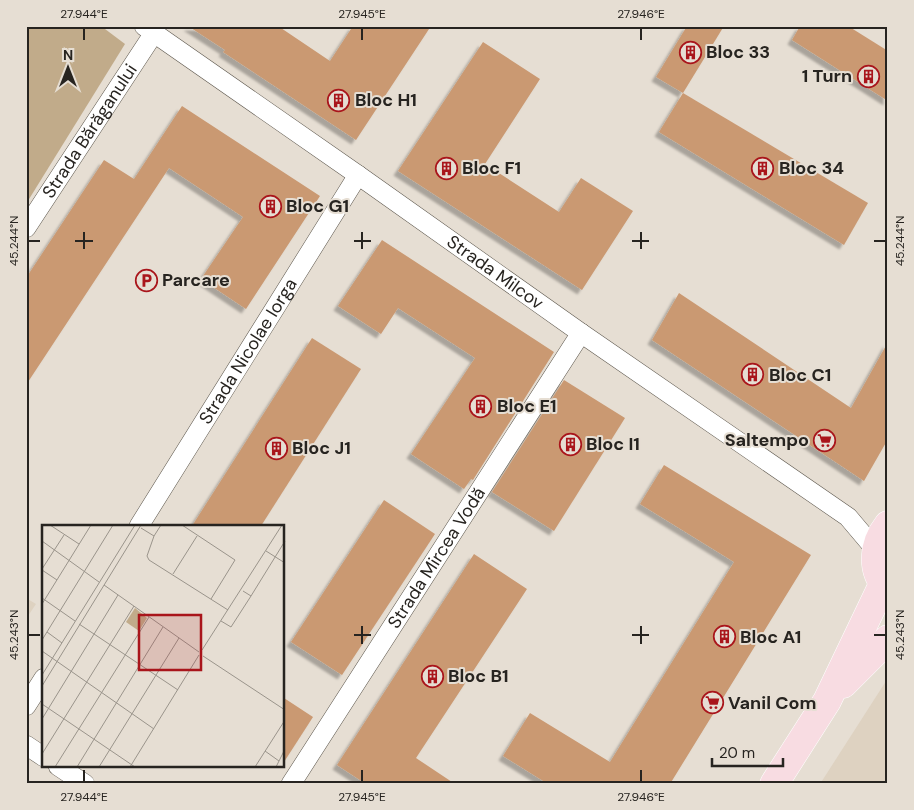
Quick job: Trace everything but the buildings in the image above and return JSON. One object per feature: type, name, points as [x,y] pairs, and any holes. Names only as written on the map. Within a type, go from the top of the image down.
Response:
[{"type":"main road","points":[[774,784],[827,701],[886,587],[877,571],[875,549],[878,540],[888,525]]},
{"type":"main road","points":[[827,701],[888,639]]},
{"type":"street","name":"Strada Milcov","points":[[149,30],[581,333],[848,517],[875,549]]},
{"type":"street","name":"Strada Bărăganului","points":[[26,228],[149,30]]},
{"type":"street","name":"Strada Nicolae Iorga","points":[[140,525],[358,175]]},
{"type":"street","name":"Strada Mircea Vodă","points":[[291,784],[581,333]]},
{"type":"street","name":"Strada Milcov","points":[[848,517],[888,525]]},
{"type":"street","points":[[26,706],[42,681]]},
{"type":"street","points":[[26,745],[42,756]]},
{"type":"street","points":[[61,768],[85,784]]},
{"type":"shaded area","points":[[26,26],[101,26],[125,44],[26,204]]},
{"type":"shaded area","points":[[26,598],[36,604],[26,619]]},
{"type":"shaded area","points":[[888,678],[888,784],[820,784]]},
{"type":"place","name":"Bloc 33","points":[[690,52]]},
{"type":"place","name":"1 Turn","points":[[868,76]]},
{"type":"place","name":"Bloc H1","points":[[339,100]]},
{"type":"place","name":"Bloc F1","points":[[446,168]]},
{"type":"place","name":"Bloc 34","points":[[763,168]]},
{"type":"place","name":"Bloc G1","points":[[270,206]]},
{"type":"place","name":"Parcare","points":[[146,280]]},
{"type":"place","name":"Bloc C1","points":[[753,375]]},
{"type":"place","name":"Bloc E1","points":[[481,406]]},
{"type":"place","name":"Saltempo","points":[[825,440]]},
{"type":"place","name":"Bloc I1","points":[[570,444]]},
{"type":"place","name":"Bloc J1","points":[[276,448]]},
{"type":"place","name":"Bloc A1","points":[[724,637]]},
{"type":"place","name":"Bloc B1","points":[[432,676]]},
{"type":"place","name":"Vanil Com","points":[[712,703]]}]
